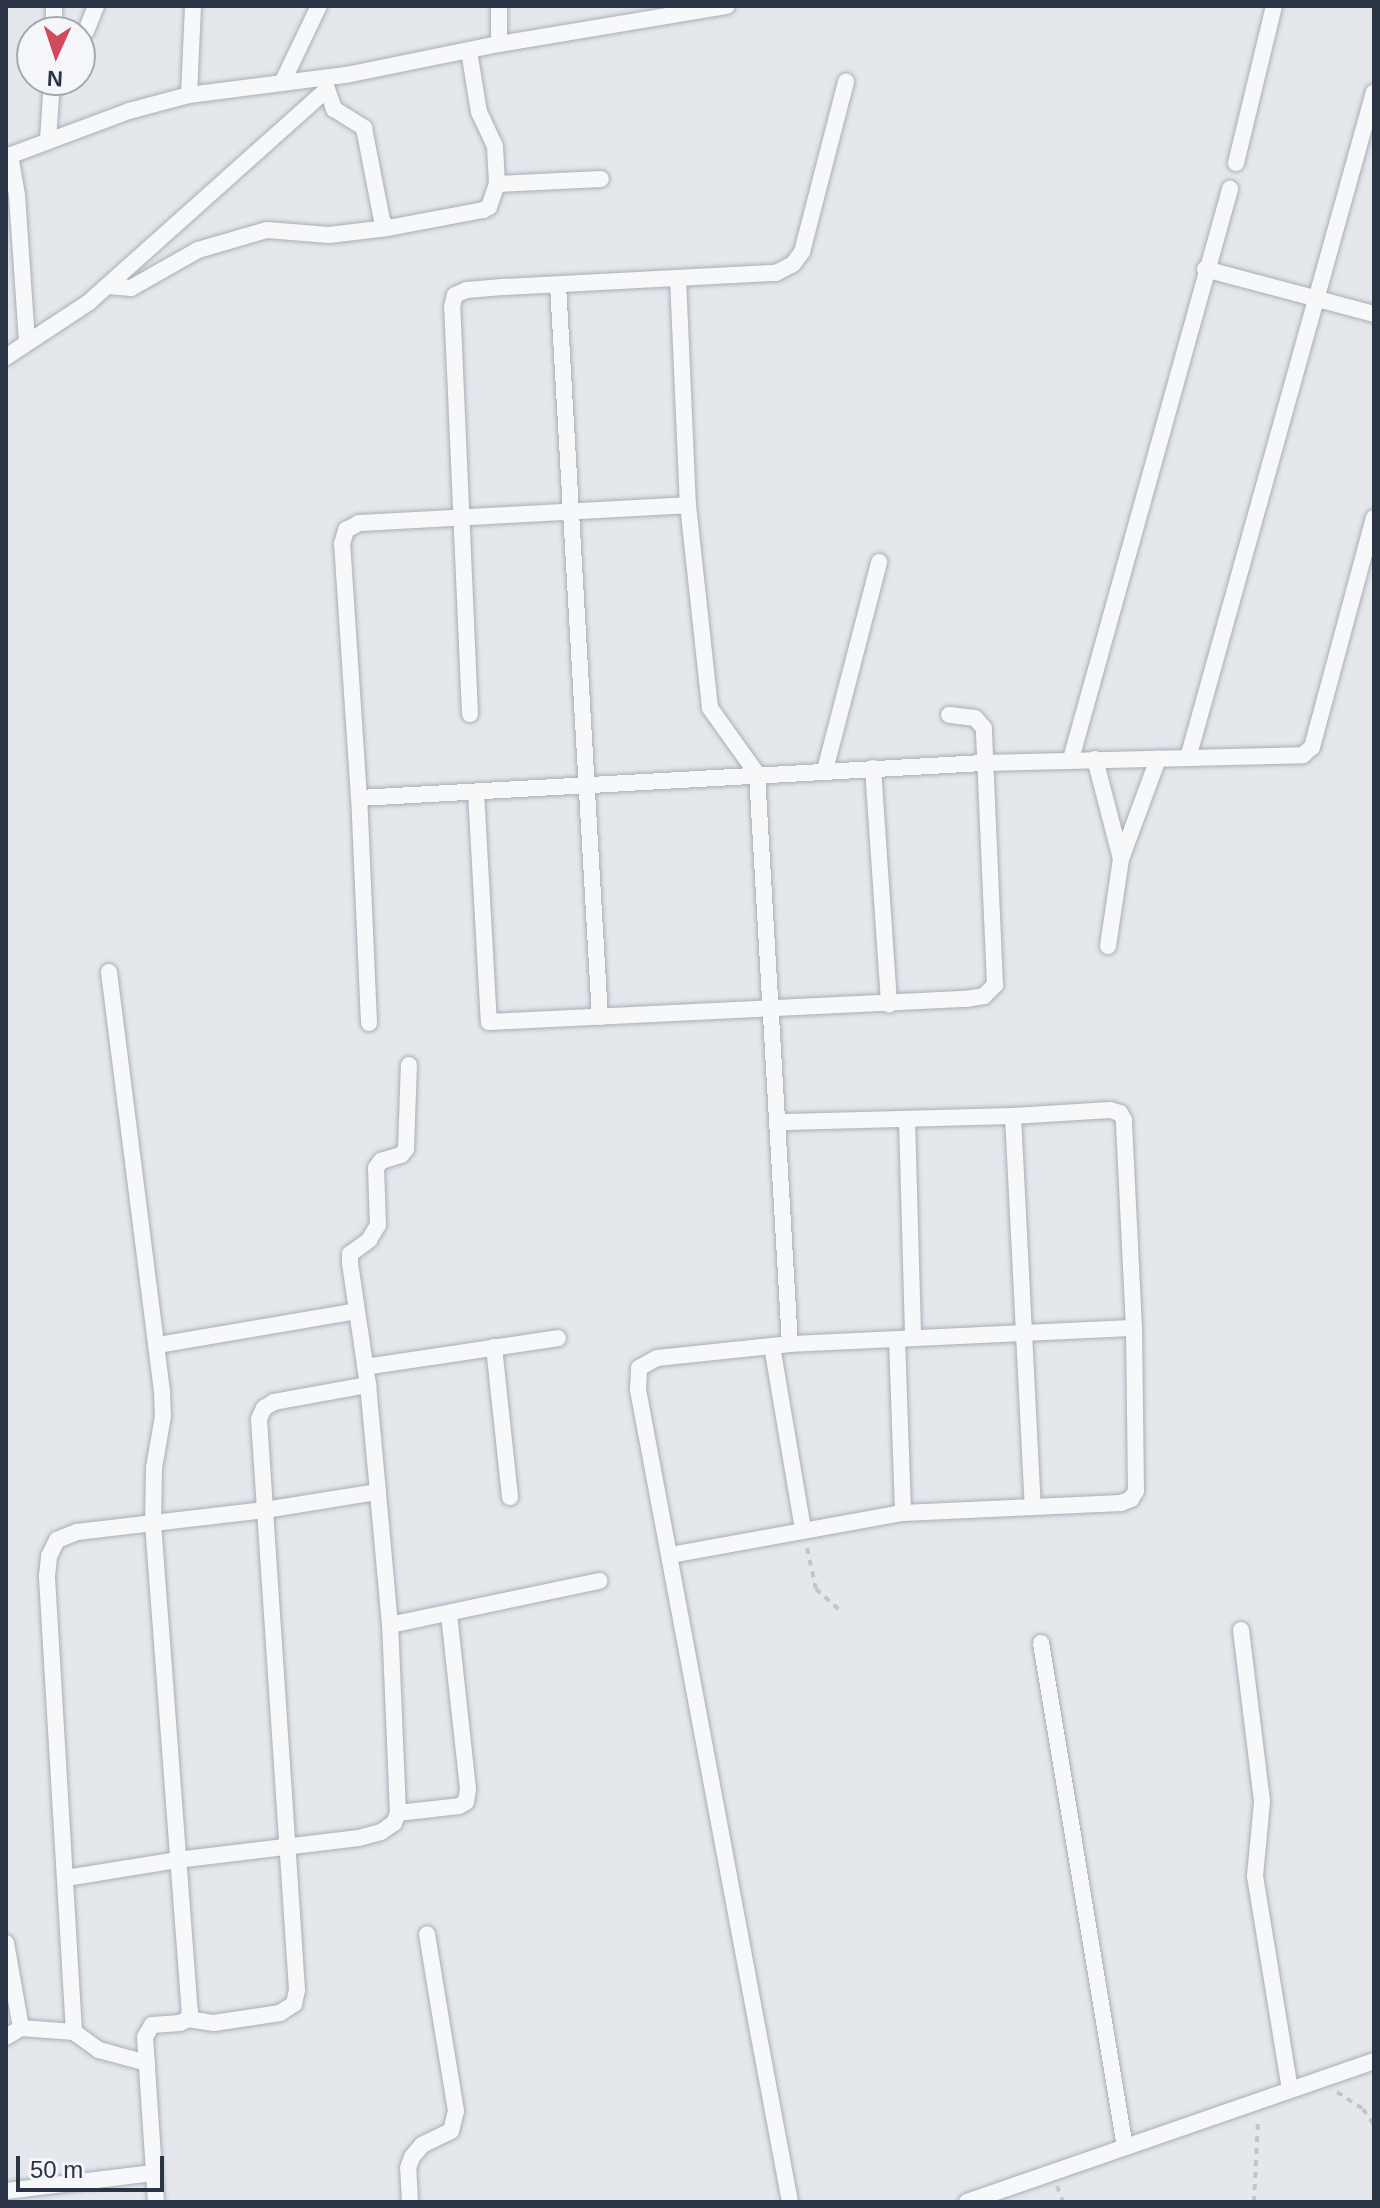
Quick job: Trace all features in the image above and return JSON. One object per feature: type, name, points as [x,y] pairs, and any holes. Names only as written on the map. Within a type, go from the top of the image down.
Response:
[{"type":"street","points":[[189,95],[193,6]]},
{"type":"street","points":[[283,81],[319,6]]},
{"type":"street","points":[[499,6],[499,44]]},
{"type":"street","points":[[27,342],[17,195],[8,156],[129,111],[189,95],[283,81],[325,84],[499,44],[727,6]]},
{"type":"street","points":[[1236,163],[1274,6]]},
{"type":"street","points":[[108,286],[131,288],[198,250],[267,230],[329,235],[388,228],[489,207],[497,184],[495,146],[479,112],[469,51]]},
{"type":"street","points":[[470,714],[452,307],[455,295],[467,290],[776,273],[793,264],[802,252],[846,82]]},
{"type":"street","points":[[325,84],[334,109],[364,128],[382,221],[388,228]]},
{"type":"street","points":[[6,357],[71,317],[108,286],[325,84]]},
{"type":"street","points":[[1188,758],[1374,92]]},
{"type":"street","points":[[48,140],[51,96]]},
{"type":"street","points":[[497,184],[601,179]]},
{"type":"street","points":[[1071,759],[1205,269],[1230,189]]},
{"type":"street","points":[[1205,269],[1374,314]]},
{"type":"street","points":[[678,278],[688,505],[710,708],[757,774],[790,1344]]},
{"type":"street","points":[[558,285],[600,1017]]},
{"type":"street","points":[[369,1023],[359,798],[342,544],[346,530],[359,523],[688,505]]},
{"type":"street","points":[[359,798],[825,770],[1071,759],[1303,755],[1312,747],[1374,518]]},
{"type":"street","points":[[825,770],[879,562]]},
{"type":"street","points":[[476,792],[489,1022],[889,1004],[984,996],[995,985],[982,722],[949,715]]},
{"type":"street","points":[[1095,759],[1121,859]]},
{"type":"street","points":[[1108,946],[1121,859],[1158,759]]},
{"type":"street","points":[[873,768],[889,1004]]},
{"type":"street","points":[[109,972],[158,1345],[163,1416],[154,1468],[153,1523],[190,2011],[188,2019]]},
{"type":"street","points":[[66,1878],[177,1860],[359,1838],[394,1823],[398,1813],[390,1625],[368,1385],[350,1254],[369,1240],[378,1225],[376,1168],[381,1161],[401,1155],[406,1149],[409,1065]]},
{"type":"street","points":[[671,1555],[903,1513],[1121,1503],[1131,1499],[1136,1491],[1134,1328],[1124,1120],[1120,1113],[1058,1111],[1013,1116],[777,1122]]},
{"type":"street","points":[[1013,1116],[1033,1505]]},
{"type":"street","points":[[903,1513],[907,1119]]},
{"type":"street","points":[[158,1345],[356,1311]]},
{"type":"street","points":[[790,2202],[638,1390],[639,1368],[657,1358],[790,1344],[1134,1328]]},
{"type":"street","points":[[365,1367],[558,1338]]},
{"type":"street","points":[[772,1346],[803,1530]]},
{"type":"street","points":[[494,1347],[510,1497]]},
{"type":"street","points":[[156,2202],[147,2030],[152,2025],[180,2023],[188,2019],[214,2023],[280,2013],[294,2004],[297,1990],[258,1432],[264,1408],[274,1402],[368,1385]]},
{"type":"street","points":[[74,2032],[47,1576],[49,1556],[57,1540],[77,1532],[265,1510],[378,1492]]},
{"type":"street","points":[[390,1625],[599,1581]]},
{"type":"street","points":[[398,1813],[459,1806],[466,1802],[468,1789],[449,1613]]},
{"type":"street","points":[[1241,1630],[1262,1802],[1255,1876],[1290,2089]]},
{"type":"street","points":[[1041,1643],[1125,2147]]},
{"type":"street","points":[[410,2202],[408,2168],[412,2157],[422,2145],[451,2131],[456,2111],[427,1934]]},
{"type":"street","points":[[6,1943],[21,2028]]},
{"type":"street","points":[[6,2037],[21,2028],[74,2032],[99,2050],[147,2063]]},
{"type":"street","points":[[972,2201],[1374,2061]]},
{"type":"street","points":[[6,2191],[153,2173]]},
{"type":"path","points":[[803,1530],[816,1589],[838,1609]]},
{"type":"path","points":[[1318,2080],[1363,2109],[1374,2125]]},
{"type":"path","points":[[1254,2202],[1258,2101]]}]
